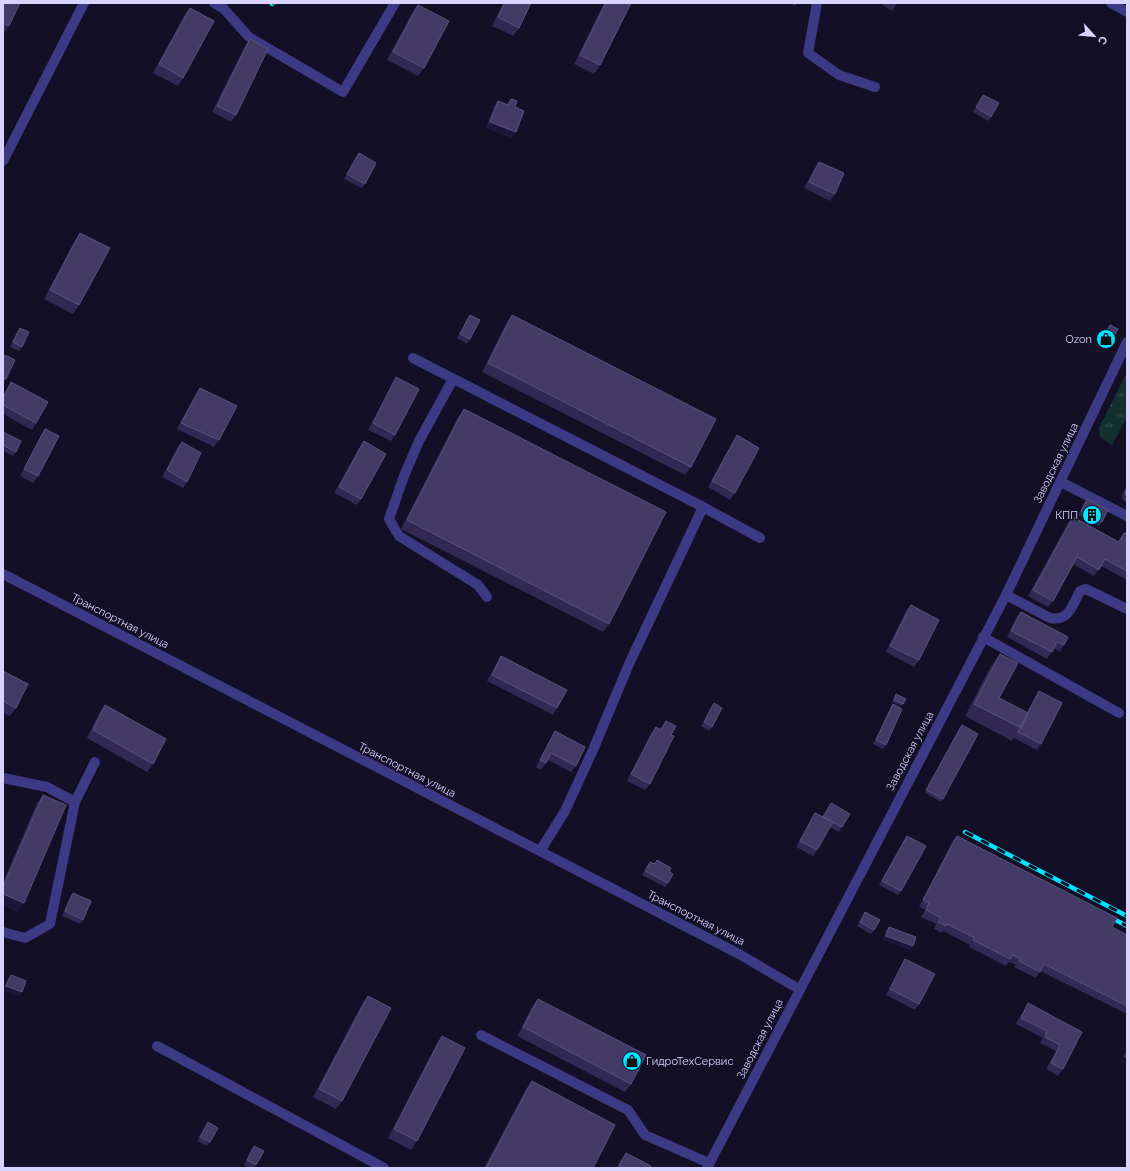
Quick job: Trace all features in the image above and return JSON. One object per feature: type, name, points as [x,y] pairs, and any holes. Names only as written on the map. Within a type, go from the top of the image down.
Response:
[{"type":"street","points":[[3,161],[84,3]]},
{"type":"street","points":[[214,3],[225,6],[249,37],[342,92],[395,3]]},
{"type":"street","points":[[817,3],[808,53],[839,75],[875,87]]},
{"type":"street","points":[[1111,3],[1127,12]]},
{"type":"street","name":"Заводская улица","points":[[708,1166],[799,989],[1006,595],[1127,342]]},
{"type":"street","points":[[414,358],[760,538]]},
{"type":"street","points":[[453,378],[419,441],[404,476],[389,519],[399,536],[478,585],[487,597]]},
{"type":"street","points":[[1061,482],[1127,516]]},
{"type":"street","points":[[540,851],[565,811],[593,750],[629,664],[703,507]]},
{"type":"street","name":"Транспортная улица","points":[[3,574],[739,954],[799,989]]},
{"type":"street","points":[[1006,595],[1050,618],[1055,619],[1066,615],[1080,591],[1083,589],[1086,589],[1127,609]]},
{"type":"street","points":[[983,637],[1119,713]]},
{"type":"street","points":[[3,932],[26,938],[50,924],[75,802],[95,762]]},
{"type":"street","points":[[3,778],[47,787],[75,802]]},
{"type":"street","points":[[481,1034],[628,1110],[645,1135],[708,1166]]},
{"type":"street","points":[[157,1046],[384,1168]]},
{"type":"green space","points":[[1127,372],[1127,417],[1112,445],[1100,437],[1099,428]]},
{"type":"building","points":[[3,3],[20,3],[9,26],[3,23]]},
{"type":"building","points":[[505,3],[531,3],[519,28],[498,17]]},
{"type":"building","points":[[606,3],[631,3],[600,65],[580,55]]},
{"type":"building","points":[[418,5],[449,21],[424,68],[393,52]]},
{"type":"building","points":[[190,8],[214,21],[183,78],[159,64]]},
{"type":"building","points":[[250,39],[268,49],[236,115],[217,106]]},
{"type":"building","points":[[983,95],[999,103],[991,117],[976,107]]},
{"type":"building","points":[[511,99],[517,101],[515,107],[524,111],[516,132],[490,122],[498,101],[508,105]]},
{"type":"building","points":[[359,153],[376,163],[365,184],[347,174]]},
{"type":"building","points":[[819,162],[844,173],[835,194],[809,182]]},
{"type":"building","points":[[80,233],[110,248],[79,305],[50,290]]},
{"type":"building","points":[[470,315],[480,320],[470,339],[460,334]]},
{"type":"building","points":[[512,315],[716,419],[691,467],[488,363]]},
{"type":"building","points":[[1110,325],[1118,329],[1110,344],[1102,340]]},
{"type":"building","points":[[20,328],[29,332],[22,347],[13,342]]},
{"type":"building","points":[[5,355],[15,360],[6,379],[3,378],[3,358]]},
{"type":"building","points":[[396,377],[419,389],[395,435],[373,423]]},
{"type":"building","points":[[11,382],[48,402],[36,423],[3,405],[3,398]]},
{"type":"building","points":[[200,388],[237,406],[219,440],[181,423]]},
{"type":"building","points":[[464,409],[666,512],[609,624],[407,520]]},
{"type":"building","points":[[45,429],[59,436],[38,476],[24,469]]},
{"type":"building","points":[[3,432],[21,441],[16,452],[3,445]]},
{"type":"building","points":[[737,435],[759,448],[735,493],[712,481]]},
{"type":"building","points":[[364,441],[386,454],[361,499],[339,487]]},
{"type":"building","points":[[182,442],[201,453],[187,482],[167,470]]},
{"type":"building","points":[[1127,487],[1127,496],[1126,496],[1125,491]]},
{"type":"building","name":"КПП","points":[[1087,499],[1108,510],[1102,522],[1081,511]]},
{"type":"building","points":[[1073,517],[1119,542],[1124,533],[1127,534],[1127,571],[1105,559],[1099,570],[1077,557],[1053,601],[1033,590]]},
{"type":"building","points":[[911,605],[939,620],[919,660],[890,646]]},
{"type":"building","points":[[1021,612],[1068,637],[1064,645],[1057,642],[1052,652],[1011,631]]},
{"type":"building","points":[[1000,654],[1018,663],[999,698],[1028,713],[1021,728],[974,704]]},
{"type":"building","points":[[501,656],[567,690],[557,708],[492,675]]},
{"type":"building","points":[[3,671],[28,684],[16,708],[3,701]]},
{"type":"building","points":[[1039,691],[1062,703],[1041,744],[1018,732]]},
{"type":"building","points":[[896,694],[906,699],[903,704],[894,700]]},
{"type":"building","points":[[714,703],[722,708],[712,727],[704,722]]},
{"type":"building","points":[[893,704],[902,709],[886,745],[876,740]]},
{"type":"building","points":[[105,705],[166,739],[153,764],[93,730]]},
{"type":"building","points":[[666,721],[676,726],[671,735],[674,736],[650,784],[631,774],[656,727],[661,730]]},
{"type":"building","points":[[962,725],[978,734],[943,799],[926,790]]},
{"type":"building","points":[[555,731],[585,747],[576,766],[551,753],[546,763],[540,760]]},
{"type":"building","points":[[43,795],[66,805],[24,903],[3,894],[3,887]]},
{"type":"building","points":[[831,803],[850,814],[842,827],[823,817]]},
{"type":"building","points":[[815,813],[833,822],[817,850],[800,841]]},
{"type":"building","points":[[907,836],[926,846],[901,891],[882,881]]},
{"type":"building","points":[[957,836],[1117,918],[1112,927],[1127,935],[1127,1006],[1044,964],[1040,972],[1019,961],[1020,959],[1013,955],[1010,959],[973,940],[975,938],[947,924],[946,926],[938,922],[941,918],[926,910],[929,903],[923,900]]},
{"type":"building","points":[[657,860],[671,868],[669,872],[673,874],[668,883],[645,871],[650,862],[655,864]]},
{"type":"building","points":[[73,893],[91,901],[83,920],[65,911]]},
{"type":"building","points":[[865,912],[880,920],[874,930],[860,922]]},
{"type":"building","points":[[889,927],[916,937],[913,946],[886,936]]},
{"type":"building","points":[[905,959],[935,974],[919,1004],[890,989]]},
{"type":"building","points":[[11,975],[26,981],[22,992],[6,986]]},
{"type":"building","points":[[368,996],[391,1008],[342,1101],[319,1089]]},
{"type":"building","points":[[538,999],[646,1055],[631,1084],[523,1027]]},
{"type":"building","points":[[1028,1003],[1082,1032],[1063,1069],[1051,1063],[1060,1045],[1045,1037],[1047,1031],[1021,1018]]},
{"type":"building","points":[[442,1036],[465,1048],[417,1141],[394,1129]]},
{"type":"building","points":[[532,1081],[615,1125],[593,1168],[486,1168]]},
{"type":"building","points":[[208,1122],[218,1128],[210,1142],[200,1137]]},
{"type":"building","points":[[254,1146],[264,1151],[256,1165],[247,1160]]},
{"type":"building","points":[[626,1153],[651,1166],[650,1168],[618,1168]]},
{"type":"railway","points":[[965,832],[1127,916]]},
{"type":"railway","points":[[1106,915],[1127,926]]},
{"type":"place","name":"Ozon","points":[[1106,339]]},
{"type":"place","name":"КПП","points":[[1092,515]]},
{"type":"place","name":"ГидроТехСервис","points":[[632,1061]]}]
